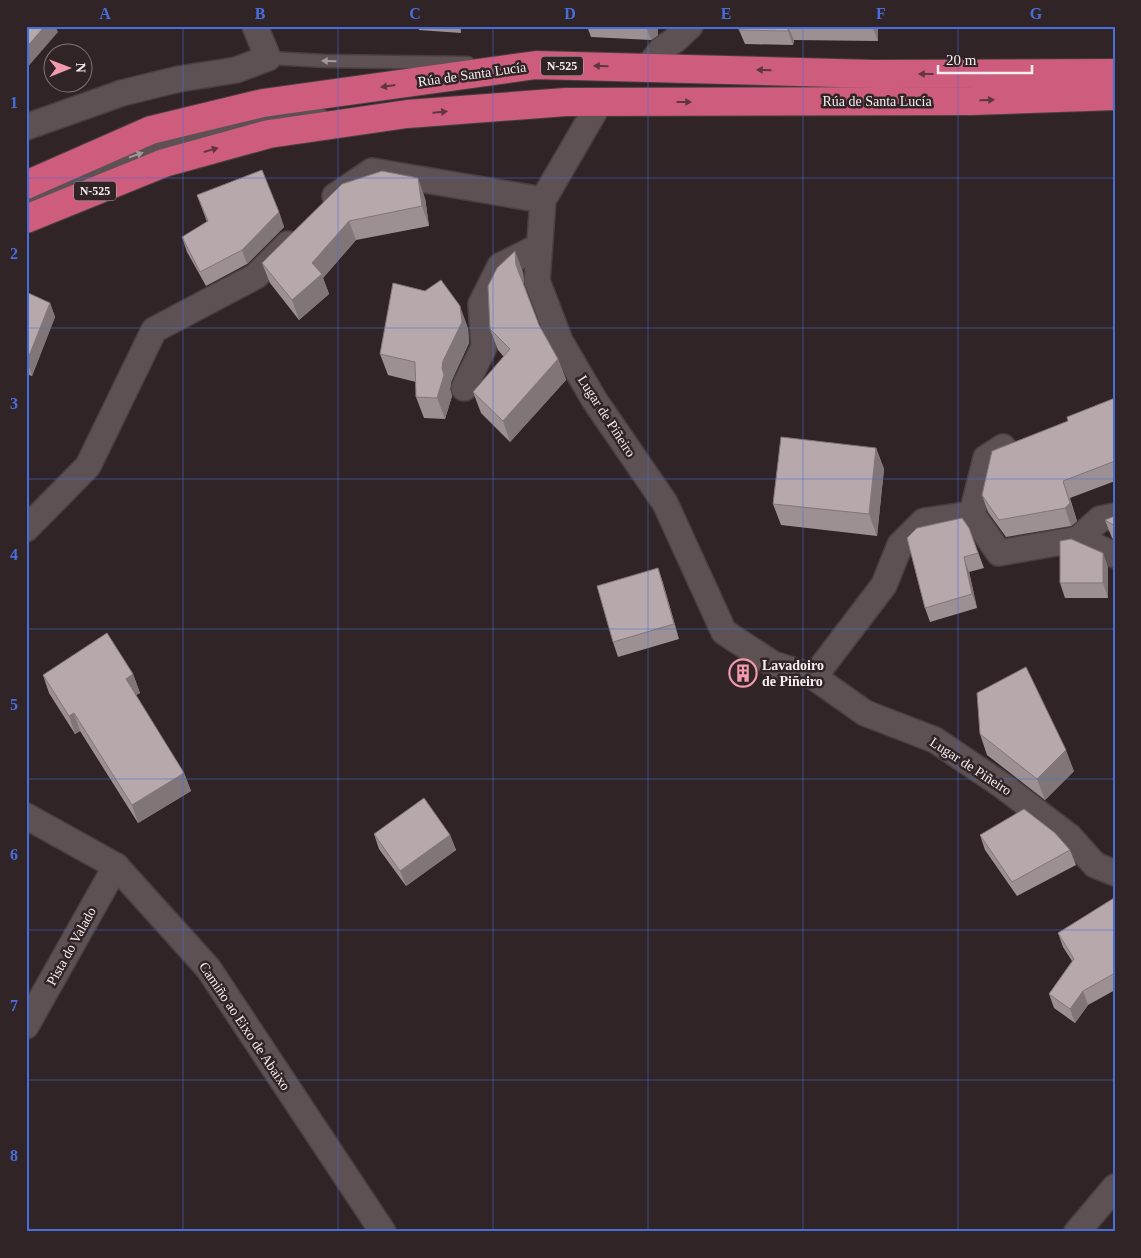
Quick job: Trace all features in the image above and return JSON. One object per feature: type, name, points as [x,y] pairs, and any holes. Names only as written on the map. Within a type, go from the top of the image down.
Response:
[{"type":"highway","name":"Rúa de Santa Lucía","points":[[26,186],[151,130],[263,103],[536,65],[872,74],[1115,72]]},
{"type":"highway","name":"Rúa de Santa Lucía","points":[[26,219],[164,163],[269,134],[408,114],[566,102],[971,101],[1115,96]]},
{"type":"street","points":[[26,127],[122,93],[179,79],[236,70],[268,58],[255,26]]},
{"type":"street","points":[[648,67],[662,49],[690,26]]},
{"type":"street","name":"Lugar de Piñeiro","points":[[600,102],[543,200],[538,247],[537,281],[560,341],[595,402],[665,503],[724,632],[773,664],[814,677],[865,713],[935,740],[1004,786],[1070,837],[1095,865],[1115,873]]},
{"type":"street","points":[[26,200],[127,158],[200,133],[253,120],[302,117],[337,124]]},
{"type":"street","points":[[322,209],[335,196],[372,171],[543,200]]},
{"type":"street","points":[[26,529],[88,466],[154,330],[256,276],[302,229]]},
{"type":"street","points":[[464,388],[484,346],[481,304],[500,266],[538,247]]},
{"type":"street","points":[[1003,447],[986,458],[972,514],[999,553],[1078,540],[1115,554]]},
{"type":"street","points":[[814,677],[884,585],[900,545],[924,521],[972,514]]},
{"type":"street","points":[[1078,540],[1100,520],[1115,516]]},
{"type":"street","name":"Camiño ao Eixo de Abaixo","points":[[26,816],[116,866],[208,968],[383,1232]]},
{"type":"street","name":"Pista do Valado","points":[[26,1026],[116,866]]},
{"type":"street","points":[[1077,1232],[1115,1186]]},
{"type":"lane","points":[[268,58],[536,65]]},
{"type":"building","points":[[26,26],[45,26],[26,48]]},
{"type":"building","points":[[739,26],[788,26],[788,31],[739,30]]},
{"type":"building","points":[[262,170],[279,212],[242,250],[200,272],[182,237],[208,221],[197,195]]},
{"type":"building","points":[[382,171],[418,178],[422,206],[349,221],[312,263],[322,274],[292,300],[262,263],[342,184]]},
{"type":"building","points":[[515,251],[516,265],[539,325],[558,359],[503,421],[473,392],[510,349],[490,329],[488,286],[497,268]]},
{"type":"building","points":[[441,280],[460,306],[462,322],[443,361],[444,375],[437,398],[416,397],[415,362],[380,354],[393,283],[425,291]]},
{"type":"building","points":[[26,292],[50,303],[27,361],[26,361]]},
{"type":"building","points":[[1115,398],[1115,461],[1063,481],[1070,503],[1065,508],[999,520],[982,495],[992,451],[1068,421],[1067,417]]},
{"type":"building","points":[[781,437],[876,448],[869,514],[773,504]]},
{"type":"building","points":[[1115,516],[1115,526],[1105,520]]},
{"type":"building","points":[[962,518],[969,528],[978,553],[964,557],[972,594],[925,608],[907,538],[917,528]]},
{"type":"building","points":[[1071,539],[1103,553],[1103,583],[1060,583],[1060,541]]},
{"type":"building","points":[[658,568],[674,624],[613,642],[597,586]]},
{"type":"building","points":[[107,633],[133,674],[126,679],[184,773],[132,805],[74,713],[69,716],[43,675]]},
{"type":"building","points":[[1026,667],[1066,750],[1037,779],[980,734],[977,693]]},
{"type":"building","points":[[424,798],[450,835],[400,871],[374,834]]},
{"type":"building","points":[[1024,809],[1055,833],[1070,850],[1012,882],[980,835]]},
{"type":"building","points":[[1114,898],[1115,973],[1083,991],[1070,1009],[1049,994],[1074,959],[1058,933]]},
{"type":"place","name":"Lavadoiro de Piñeiro","points":[[743,673]]}]
